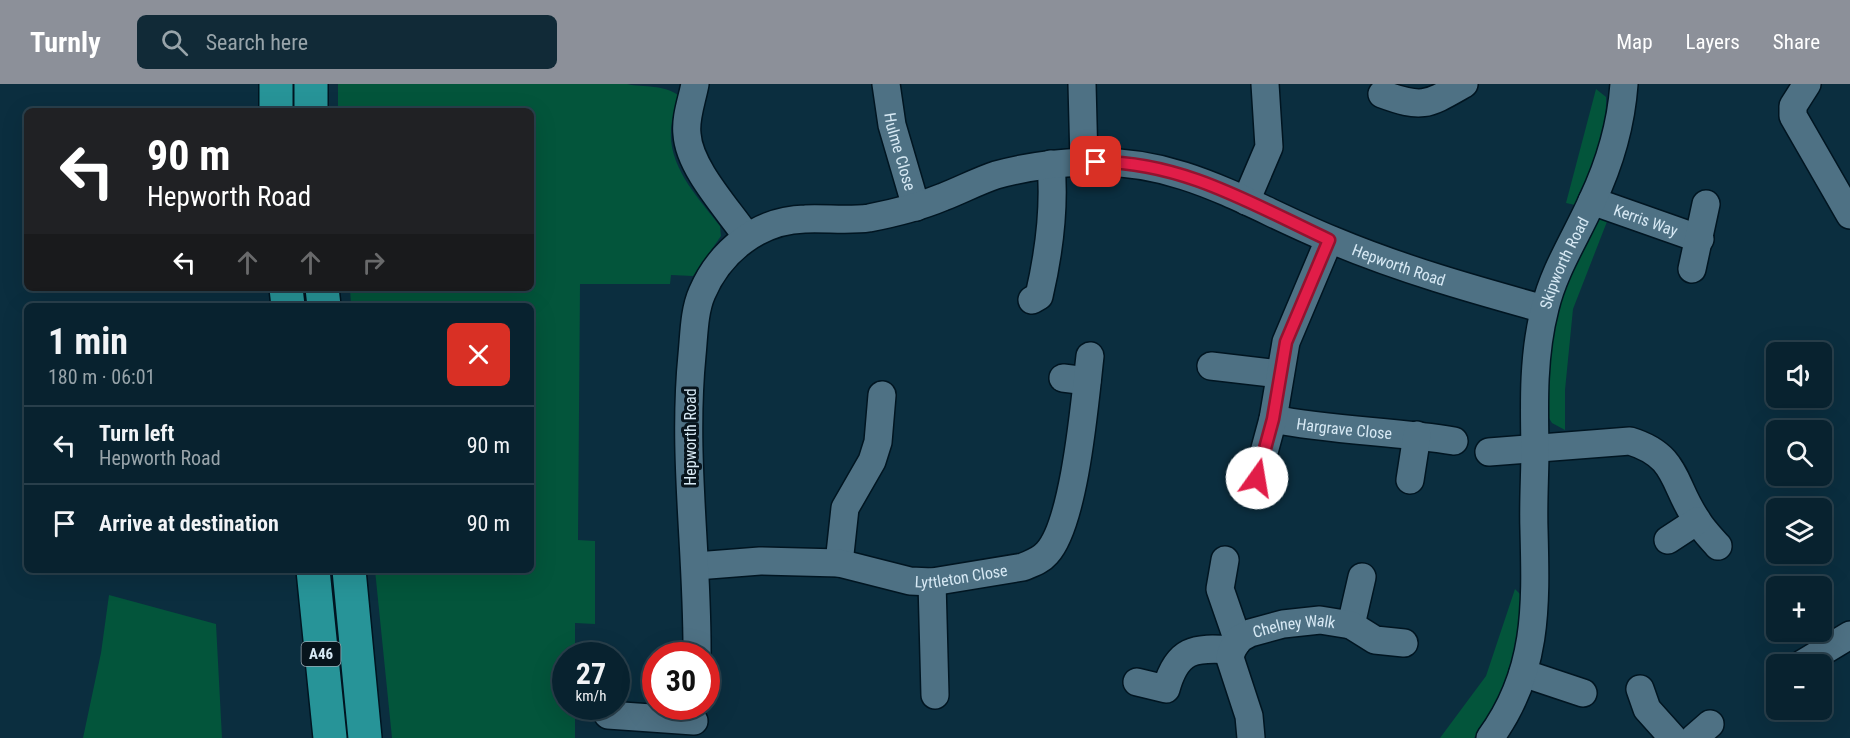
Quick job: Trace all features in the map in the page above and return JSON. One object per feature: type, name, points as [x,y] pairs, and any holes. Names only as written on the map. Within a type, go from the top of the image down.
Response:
[{"type":"highway","points":[[276,84],[276,108]]},
{"type":"highway","points":[[311,84],[312,108]]},
{"type":"highway","name":"A46","points":[[313,573],[330,738]]},
{"type":"highway","name":"A46","points":[[349,573],[365,738]]},
{"type":"street","points":[[695,84],[686,134],[690,152],[697,169],[747,237]]},
{"type":"street","points":[[1082,84],[1084,162]]},
{"type":"street","points":[[1246,201],[1269,147],[1265,84]]},
{"type":"street","points":[[1382,94],[1409,103],[1422,104],[1439,98],[1464,84]]},
{"type":"street","name":"Skipworth Road","points":[[1490,738],[1523,673],[1533,631],[1536,596],[1536,365],[1544,309],[1555,274],[1608,164],[1621,120],[1624,84]]},
{"type":"street","points":[[1807,84],[1793,106],[1793,116],[1850,215]]},
{"type":"street","name":"Hulme Close","points":[[880,92],[916,207]]},
{"type":"street","name":"Hepworth Road","points":[[697,642],[696,566],[687,434],[695,326],[701,296],[713,271],[730,251],[747,237],[776,223],[801,219],[864,219],[916,207],[995,176],[1051,164],[1109,162],[1169,170],[1200,180],[1329,240],[1435,279],[1544,309]]},
{"type":"street","points":[[1032,300],[1040,296],[1046,264],[1052,212],[1051,164]]},
{"type":"street","name":"Kerris Way","points":[[1592,201],[1700,239]]},
{"type":"street","name":"Kerris Way","points":[[1692,270],[1706,204]]},
{"type":"street","name":"Hargrave Close","points":[[1257,478],[1273,419],[1286,342],[1329,240]]},
{"type":"street","points":[[1211,366],[1280,374]]},
{"type":"street","name":"Lyttleton Close","points":[[696,566],[759,561],[839,563],[910,581],[932,582],[1023,567],[1037,562],[1048,552],[1056,537],[1072,481],[1080,372]]},
{"type":"street","points":[[839,563],[845,508],[872,461],[889,408]]},
{"type":"street","name":"Hargrave Close","points":[[1273,419],[1317,428],[1417,435],[1454,441]]},
{"type":"street","name":"Hargrave Close","points":[[1410,480],[1417,435]]},
{"type":"street","points":[[1489,452],[1630,441],[1652,447],[1668,463],[1697,520],[1718,546]]},
{"type":"street","points":[[1668,540],[1697,520]]},
{"type":"street","name":"Chelney Walk","points":[[1225,560],[1220,589],[1235,645]]},
{"type":"street","name":"Chelney Walk","points":[[1351,625],[1362,577]]},
{"type":"street","points":[[926,681],[932,582]]},
{"type":"street","name":"Chelney Walk","points":[[1251,738],[1249,716],[1230,658],[1235,645],[1250,633],[1283,624],[1320,620],[1351,625],[1375,640],[1404,643]]},
{"type":"street","points":[[1819,654],[1850,635]]},
{"type":"street","name":"Chelney Walk","points":[[1137,682],[1166,689],[1176,663],[1188,652],[1235,645]]},
{"type":"street","points":[[1523,673],[1583,693]]},
{"type":"street","points":[[1640,689],[1647,709],[1666,731]]},
{"type":"street","points":[[630,717],[696,722]]},
{"type":"green space","points":[[338,84],[627,84],[660,88],[672,92],[678,95],[671,132],[675,158],[687,183],[720,226],[721,236],[693,276],[671,275],[670,284],[580,284],[578,540],[595,541],[595,624],[575,623],[575,642],[552,642],[552,720],[575,720],[575,738],[392,738],[375,573],[534,573],[534,303],[351,303],[350,291],[534,291],[534,108],[338,108]]},
{"type":"green space","points":[[1596,89],[1606,97],[1604,126],[1593,166],[1575,205],[1566,203]]},
{"type":"green space","points":[[1598,218],[1608,219],[1573,309],[1565,390],[1565,430],[1552,423],[1544,410],[1546,351],[1568,273]]},
{"type":"green space","points":[[1515,589],[1521,595],[1517,645],[1502,694],[1474,738],[1440,738],[1486,676]]},
{"type":"green space","points":[[109,595],[216,624],[222,738],[83,738],[101,653]]},
{"type":"route","points":[[1096,162],[1169,170],[1192,177],[1216,186],[1329,240],[1286,342],[1273,419],[1257,478]]}]
